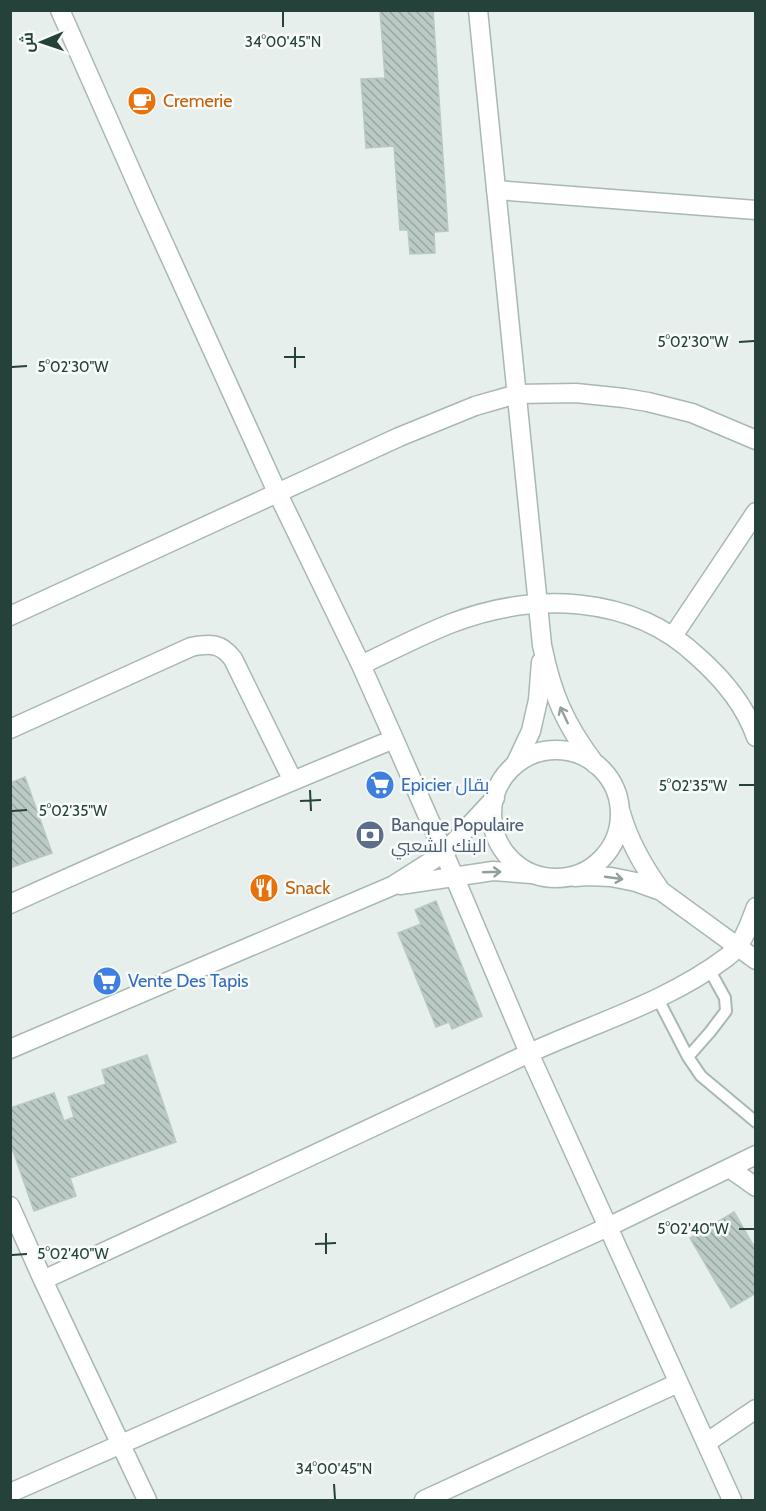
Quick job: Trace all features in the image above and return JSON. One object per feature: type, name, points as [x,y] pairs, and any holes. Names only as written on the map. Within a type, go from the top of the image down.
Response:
[{"type":"street","points":[[60,10],[144,202],[361,665],[529,1053],[732,1500]]},
{"type":"street","points":[[478,10],[542,645],[557,700],[578,742],[610,780],[625,828],[634,848],[661,891]]},
{"type":"street","points":[[496,190],[756,210]]},
{"type":"street","points":[[10,616],[432,422],[517,394],[576,393],[636,400],[692,413],[756,440]]},
{"type":"street","points":[[673,636],[756,512]]},
{"type":"street","points":[[361,665],[453,622],[538,603],[574,603],[606,609],[635,618],[673,636],[688,647],[727,685],[756,736]]},
{"type":"street","points":[[10,729],[191,647],[213,645],[227,651],[233,659],[292,781]]},
{"type":"street","points":[[532,874],[515,863],[502,848],[497,838],[493,818],[495,798],[501,783],[514,766],[531,731],[538,700],[542,645]]},
{"type":"street","points":[[10,904],[394,739]]},
{"type":"street","points":[[514,766],[536,754],[555,750],[585,757],[595,764]]},
{"type":"street","points":[[10,1049],[393,886],[444,853],[495,798]]},
{"type":"street","points":[[565,878],[585,871],[607,853],[616,834],[619,806]]},
{"type":"street","points":[[393,886],[492,871],[532,874],[548,878],[611,877],[636,882],[661,891],[756,960]]},
{"type":"street","points":[[43,1280],[294,1165],[529,1053],[658,999],[729,956],[738,947],[756,907]]},
{"type":"street","points":[[10,1493],[608,1227],[756,1155]]},
{"type":"street","points":[[729,1168],[756,1187]]},
{"type":"street","points":[[10,1206],[147,1500]]},
{"type":"street","points":[[424,1500],[678,1383]]},
{"type":"street","points":[[706,1443],[756,1409]]},
{"type":"lane","points":[[688,1057],[726,1011],[725,998],[709,969]]},
{"type":"lane","points":[[658,999],[688,1057],[701,1076],[756,1122]]},
{"type":"building","points":[[380,10],[433,10],[448,231],[434,232],[435,253],[410,254],[408,230],[400,230],[394,146],[366,148],[361,79],[385,78]]},
{"type":"building","points":[[25,777],[52,853],[10,868],[10,783]]},
{"type":"building","points":[[436,901],[482,1016],[452,1029],[449,1022],[436,1027],[398,933],[421,924],[415,910]]},
{"type":"building","points":[[147,1055],[176,1142],[70,1178],[76,1196],[34,1211],[10,1142],[10,1108],[54,1093],[64,1121],[74,1117],[68,1097],[106,1084],[102,1070]]},
{"type":"building","points":[[734,1212],[756,1250],[756,1293],[731,1308],[690,1238]]},
{"type":"place","name":"Cremerie","points":[[142,101]]},
{"type":"place","name":"Epicier بقال","points":[[380,785]]},
{"type":"place","name":"Banque Populaire البنك الشعبي","points":[[370,835]]},
{"type":"place","name":"Snack","points":[[264,888]]},
{"type":"place","name":"Vente Des Tapis","points":[[107,981]]}]
